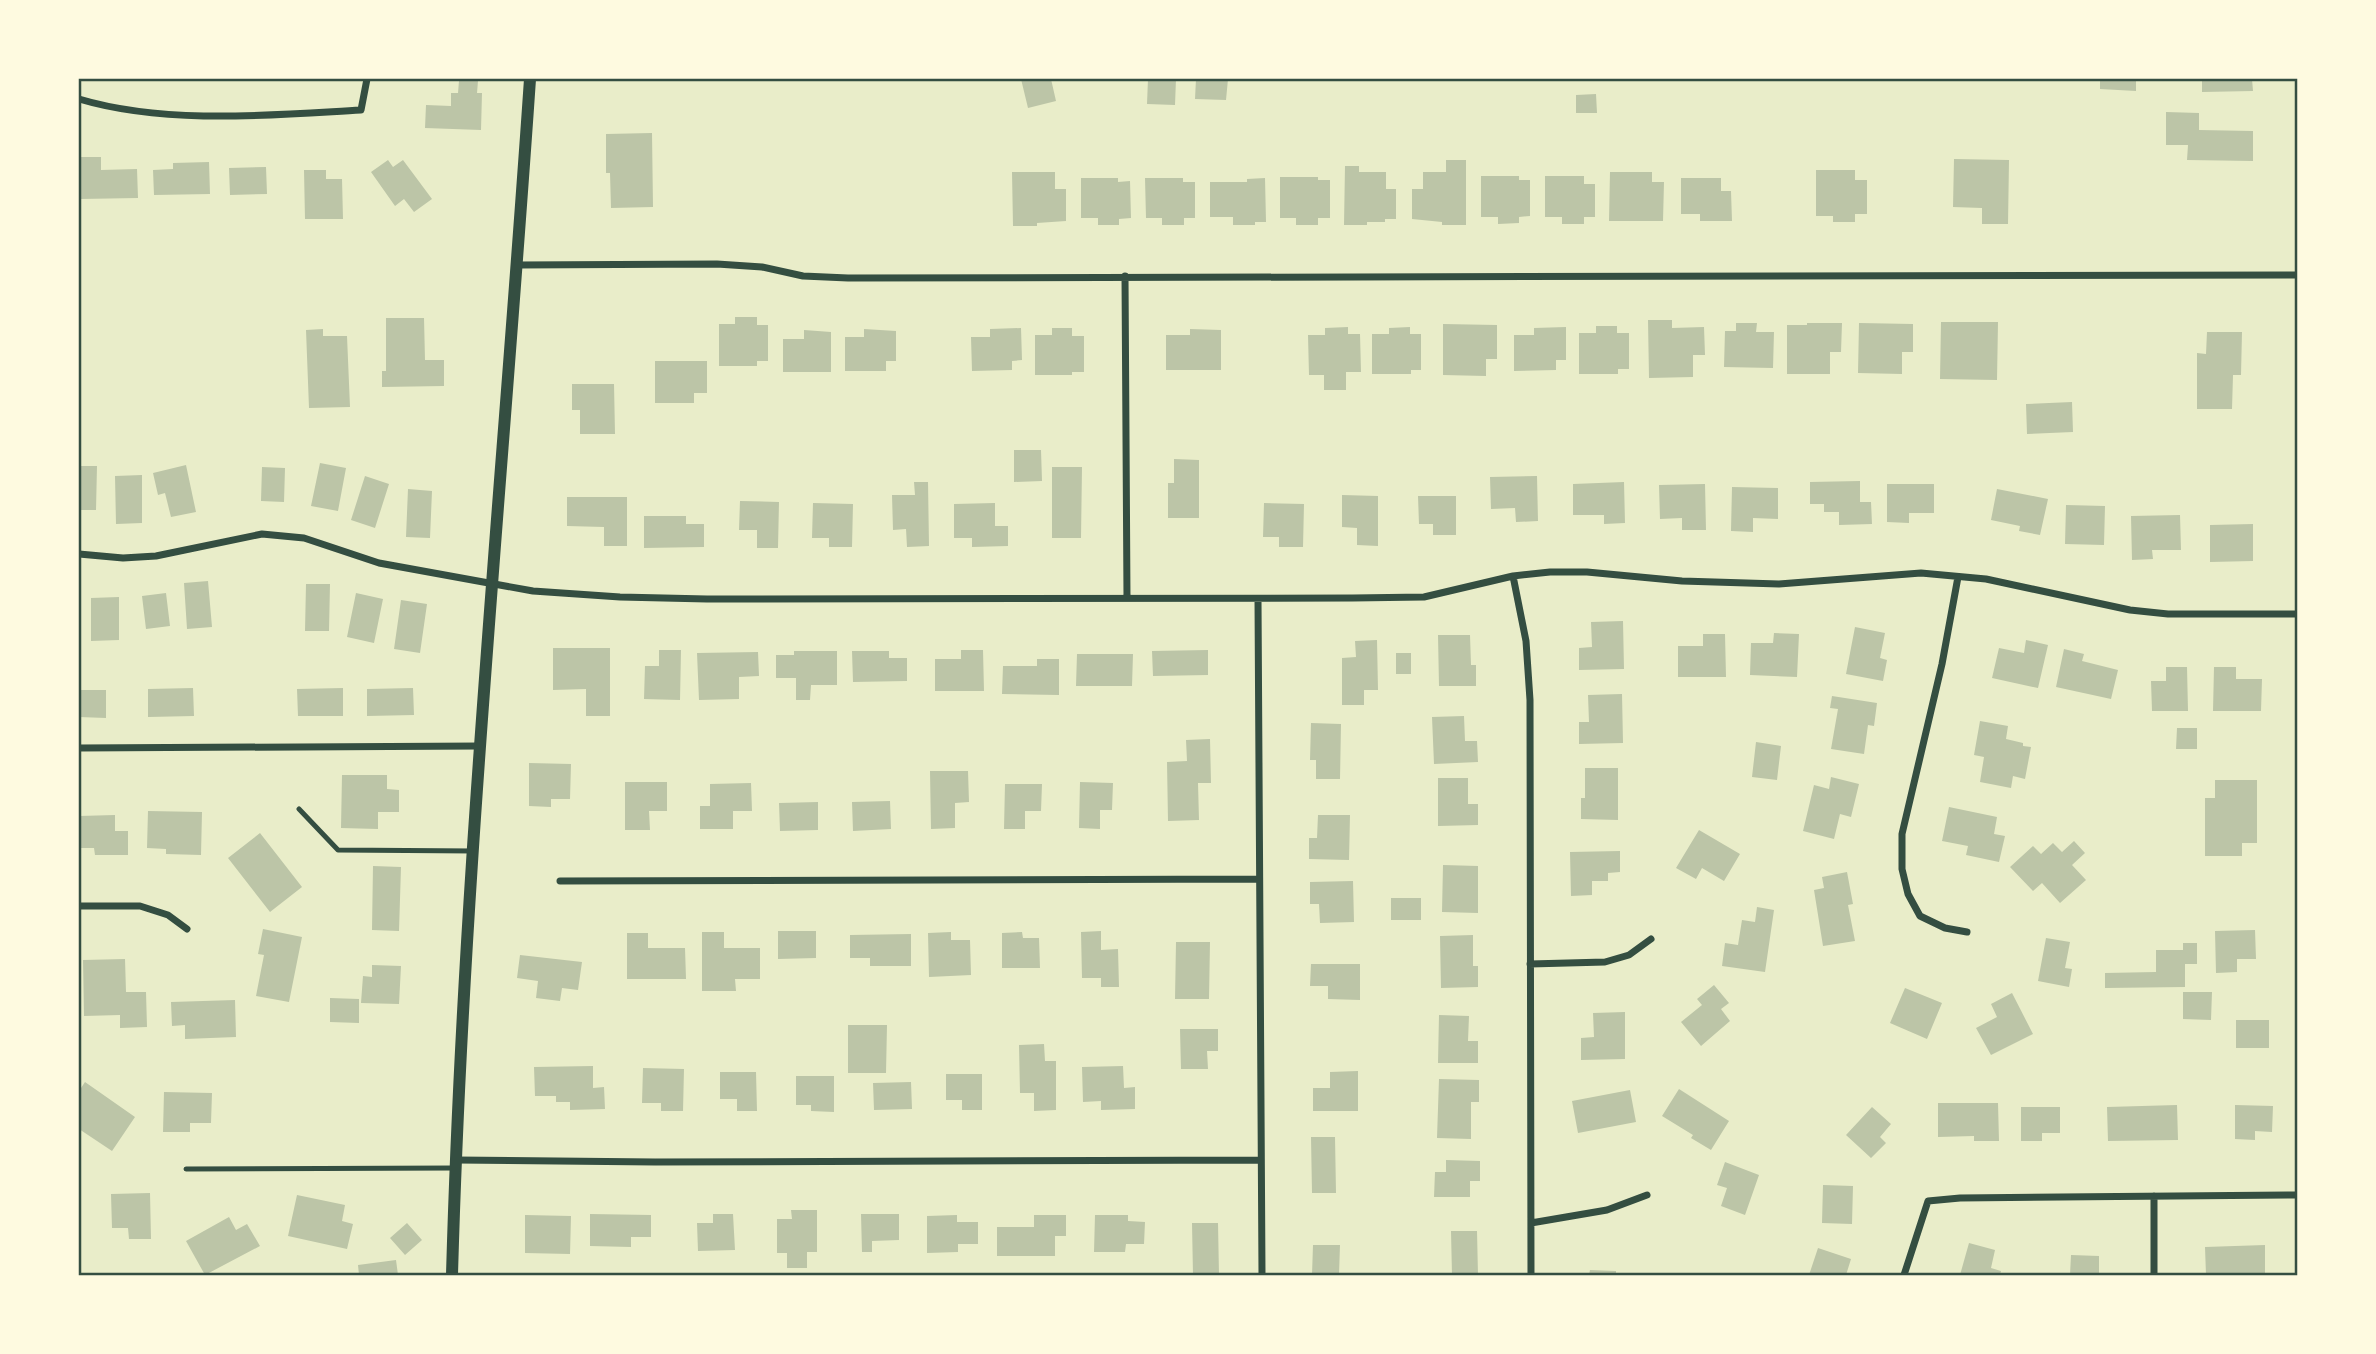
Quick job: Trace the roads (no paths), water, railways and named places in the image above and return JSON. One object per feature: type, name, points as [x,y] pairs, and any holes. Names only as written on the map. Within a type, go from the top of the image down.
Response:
[{"type":"street","points":[[79,99],[111,109],[159,114],[290,114],[362,110],[367,79]]},
{"type":"street","points":[[452,1275],[455,1164],[480,746],[530,79]]},
{"type":"street","points":[[517,265],[718,264],[762,267],[803,276],[848,278],[2297,275]]},
{"type":"street","points":[[1125,276],[1127,598]]},
{"type":"street","points":[[79,554],[123,558],[156,556],[262,534],[304,538],[379,563],[493,585],[545,592],[707,599],[1424,597],[1513,576],[1550,572],[1779,584],[1921,573],[1986,579],[2130,610],[2168,614],[2297,614]]},
{"type":"street","points":[[1513,576],[1527,641],[1529,688],[1531,1275]]},
{"type":"street","points":[[1958,577],[1942,664],[1902,834],[1902,869],[1908,894],[1920,916],[1945,928],[1967,932]]},
{"type":"street","points":[[1258,599],[1262,1275]]},
{"type":"street","points":[[79,748],[480,746]]},
{"type":"street","points":[[560,881],[1258,879]]},
{"type":"street","points":[[79,906],[140,906],[168,915],[187,929]]},
{"type":"street","points":[[1530,964],[1605,962],[1629,955],[1651,939]]},
{"type":"street","points":[[455,1164],[1261,1160]]},
{"type":"street","points":[[1531,1223],[1607,1210],[1647,1195]]},
{"type":"street","points":[[1904,1275],[1928,1201],[1960,1198],[2297,1195]]},
{"type":"street","points":[[2154,1196],[2154,1275]]},
{"type":"lane","points":[[299,809],[338,850],[474,851]]},
{"type":"lane","points":[[186,1170],[455,1164]]}]
